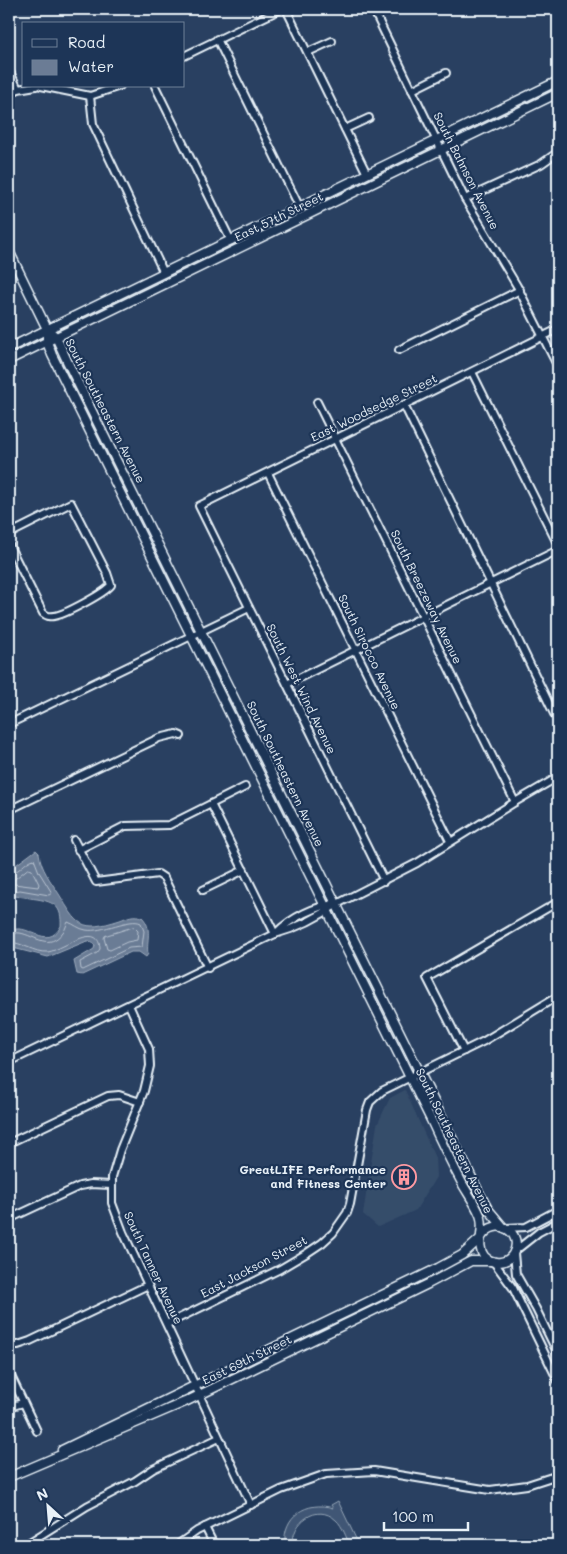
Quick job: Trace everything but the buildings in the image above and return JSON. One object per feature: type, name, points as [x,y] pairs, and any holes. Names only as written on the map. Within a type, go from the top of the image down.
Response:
[{"type":"main road","name":"East 57th Street","points":[[9,348],[558,81]]},
{"type":"main road","name":"East 57th Street","points":[[9,360],[558,93]]},
{"type":"main road","name":"South Southeastern Avenue","points":[[9,251],[47,329],[56,337],[479,1192],[488,1209],[505,1228]]},
{"type":"main road","name":"South Southeastern Avenue","points":[[47,329],[47,342],[462,1183],[480,1214],[482,1237]]},
{"type":"main road","points":[[491,1228],[505,1228],[514,1236],[516,1244],[514,1252],[504,1261],[492,1261],[482,1253],[480,1245],[482,1237],[491,1228]]},
{"type":"main road","name":"East 69th Street","points":[[9,1477],[438,1268],[462,1255],[482,1237]]},
{"type":"main road","name":"East 69th Street","points":[[9,1477],[106,1437],[200,1395],[428,1284],[467,1263],[492,1261]]},
{"type":"street","points":[[185,55],[281,9]]},
{"type":"street","points":[[286,9],[367,174]]},
{"type":"street","name":"South Bahnson Avenue","points":[[373,9],[465,199],[520,290],[558,367]]},
{"type":"street","points":[[217,39],[300,208]]},
{"type":"street","points":[[308,52],[332,40]]},
{"type":"street","points":[[9,70],[18,89]]},
{"type":"street","points":[[412,90],[446,73]]},
{"type":"street","points":[[9,94],[24,88]]},
{"type":"street","points":[[51,88],[90,96],[114,88]]},
{"type":"street","points":[[156,88],[231,241]]},
{"type":"street","points":[[90,96],[93,124],[164,273]]},
{"type":"street","points":[[345,129],[369,118]]},
{"type":"street","points":[[465,199],[540,164],[558,152]]},
{"type":"street","points":[[399,350],[520,290]]},
{"type":"street","name":"East Woodsedge Street","points":[[199,506],[558,329]]},
{"type":"street","points":[[472,372],[558,545]]},
{"type":"street","name":"South Breezeway Avenue","points":[[317,402],[514,802]]},
{"type":"street","points":[[404,405],[558,722]]},
{"type":"street","name":"South Sirocco Avenue","points":[[268,473],[450,841]]},
{"type":"street","points":[[9,534],[72,503],[111,585],[104,592],[56,616],[46,616],[9,545]]},
{"type":"street","name":"South West Wind Avenue","points":[[199,506],[384,881]]},
{"type":"street","points":[[286,684],[558,550]]},
{"type":"street","points":[[9,724],[249,608]]},
{"type":"street","points":[[9,810],[159,738],[176,734],[182,736]]},
{"type":"street","points":[[9,1062],[208,968],[275,934],[289,922],[337,904],[384,881],[417,863],[514,802],[558,778]]},
{"type":"street","points":[[78,850],[125,826],[169,825],[245,787]]},
{"type":"street","points":[[211,804],[275,934]]},
{"type":"street","points":[[74,840],[96,882],[158,874],[164,878],[208,968]]},
{"type":"street","points":[[203,890],[244,870]]},
{"type":"street","points":[[464,1051],[428,978],[558,902]]},
{"type":"street","name":"East Jackson Street","points":[[167,1324],[280,1269],[322,1243],[333,1233],[342,1222],[350,1204],[370,1102],[382,1092],[494,1035],[558,996]]},
{"type":"street","name":"South Tanner Avenue","points":[[129,1005],[146,1041],[150,1057],[148,1078],[114,1167],[111,1186],[112,1203],[118,1220],[251,1505]]},
{"type":"street","points":[[9,1143],[108,1096],[119,1095],[140,1102]]},
{"type":"street","points":[[9,1219],[80,1186],[91,1184],[111,1186]]},
{"type":"street","points":[[505,1228],[526,1228],[558,1210]]},
{"type":"street","points":[[558,1222],[539,1232],[514,1252],[516,1274],[534,1304],[558,1354]]},
{"type":"street","points":[[492,1261],[513,1288],[558,1381]]},
{"type":"street","points":[[9,1345],[18,1345],[30,1341],[148,1285]]},
{"type":"street","points":[[9,1372],[37,1430]]},
{"type":"street","points":[[9,1407],[23,1402]]},
{"type":"street","points":[[25,1545],[87,1506],[135,1481],[153,1469],[219,1438]]},
{"type":"street","points":[[177,1545],[191,1534],[281,1490],[311,1479],[340,1473],[374,1470],[490,1490],[527,1485],[558,1475]]},
{"type":"street","points":[[205,1527],[214,1545]]},
{"type":"shaded area","points":[[405,1090],[435,1158],[436,1177],[416,1210],[378,1227],[363,1214],[377,1125],[390,1098]]},
{"type":"shaded area","points":[[338,1501],[359,1545],[350,1545],[336,1520],[329,1515],[321,1513],[314,1514],[301,1523],[293,1537],[293,1545],[285,1545],[285,1535],[288,1526],[292,1518],[298,1513],[314,1506],[333,1508],[331,1505]]},
{"type":"water","points":[[36,850],[39,853],[49,879],[71,913],[82,924],[96,926],[131,916],[142,917],[148,930],[148,954],[146,957],[139,952],[131,952],[82,975],[77,974],[74,961],[94,949],[95,945],[90,941],[48,957],[9,947],[9,932],[16,929],[49,936],[55,933],[61,926],[59,910],[53,904],[20,896],[9,897],[9,870]]},
{"type":"place","name":"GreatLIFE Performance and Fitness Center","points":[[404,1177]]}]
